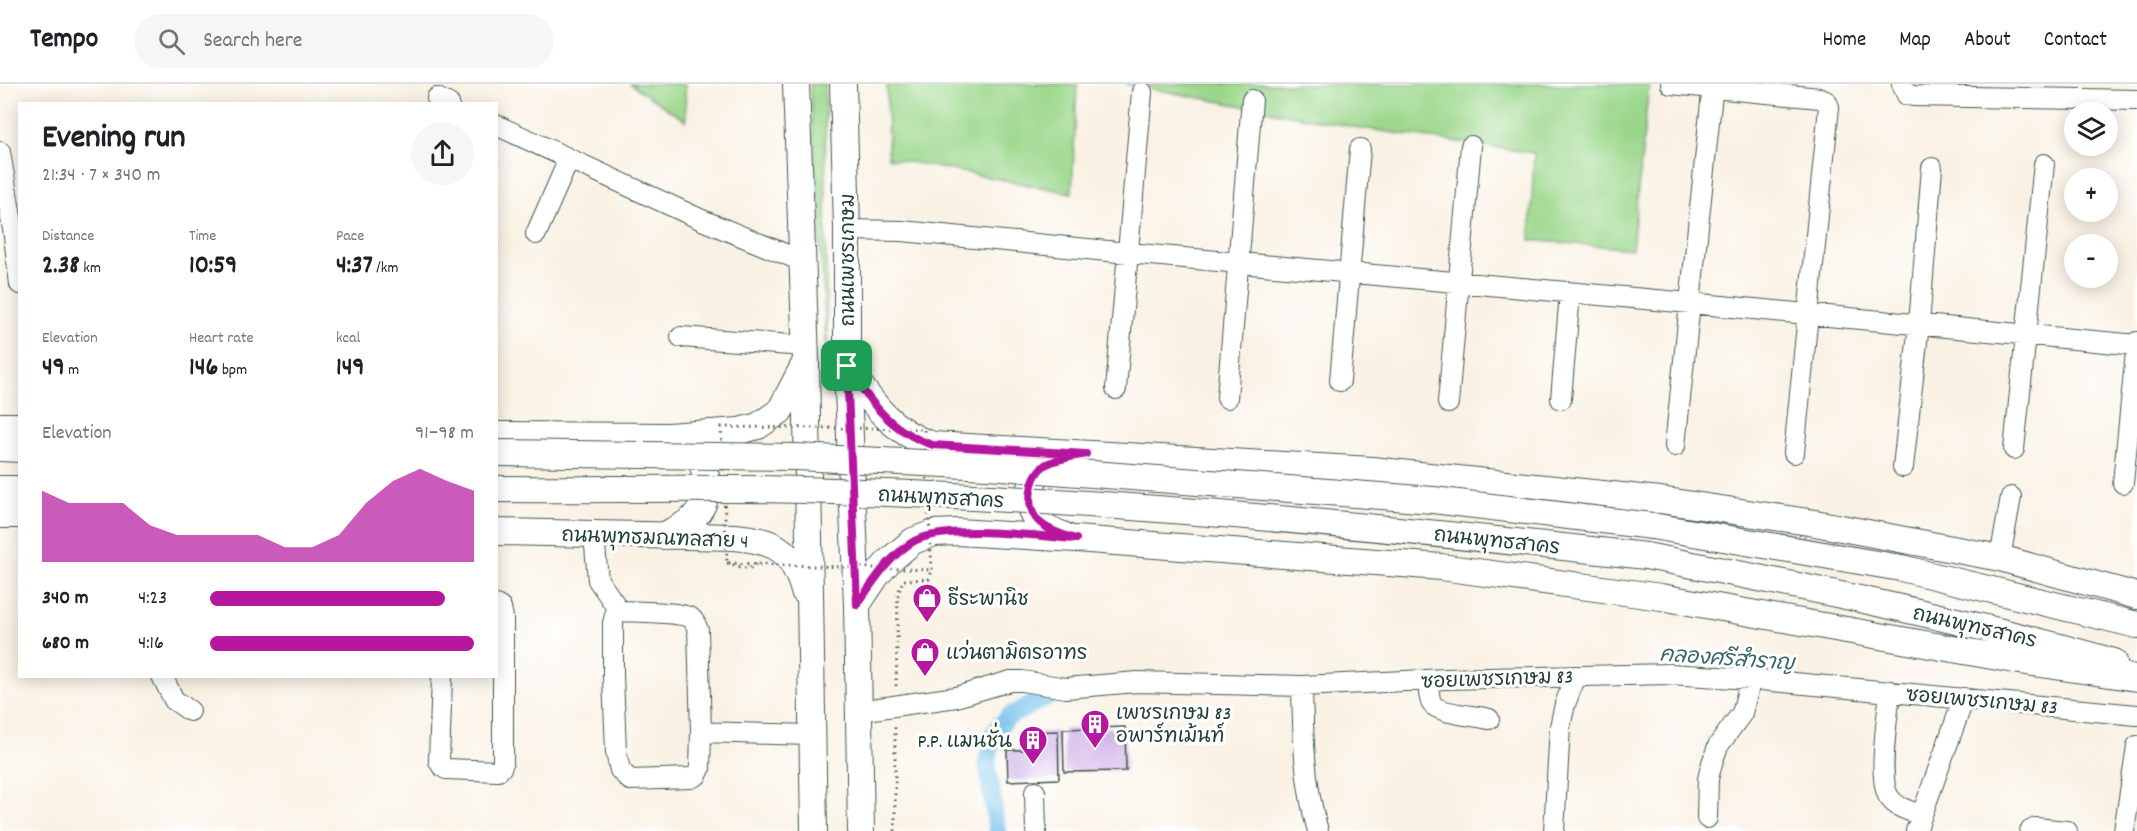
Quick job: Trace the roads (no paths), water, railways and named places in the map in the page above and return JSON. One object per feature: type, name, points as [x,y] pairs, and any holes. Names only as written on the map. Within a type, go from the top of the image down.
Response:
[{"type":"main road","points":[[796,84],[805,353],[814,831]]},
{"type":"main road","name":"ถนนเพชรเกษม","points":[[843,84],[847,230],[847,366],[857,605],[861,831]]},
{"type":"main road","points":[[498,435],[668,436],[739,431],[758,426],[780,411],[805,353]]},
{"type":"main road","points":[[847,366],[867,397],[883,415],[915,440],[933,445],[1372,470],[1660,500],[1815,523],[2000,558],[2137,596]]},
{"type":"main road","points":[[0,426],[18,426]]},
{"type":"main road","points":[[663,536],[684,525],[696,515],[706,497],[708,481],[705,467],[697,453],[683,441],[668,436]]},
{"type":"main road","points":[[0,448],[18,448]]},
{"type":"main road","name":"ถนนพุทธสาคร","points":[[498,453],[785,457],[988,466],[1432,500],[1652,526],[1901,568],[2137,625]]},
{"type":"main road","points":[[1076,539],[1045,527],[1036,519],[1030,508],[1029,495],[1034,477],[1042,467],[1054,461],[1086,454]]},
{"type":"main road","points":[[0,489],[18,489]]},
{"type":"main road","name":"ถนนพุทธสาคร","points":[[498,489],[803,490],[1043,502],[1472,537],[1646,556],[1786,583],[2013,633],[2137,668]]},
{"type":"main road","points":[[0,515],[18,515]]},
{"type":"main road","name":"ถนนพุทธมณฑลสาย 4","points":[[498,532],[735,537],[759,540],[774,545],[789,558],[799,574],[810,608]]},
{"type":"main road","points":[[857,605],[889,561],[913,542],[934,533],[957,532],[1441,567],[1661,597],[2020,661],[2137,678]]},
{"type":"street","points":[[1671,84],[1713,86],[1820,98],[1827,102],[1829,107],[1794,453]]},
{"type":"street","points":[[1902,84],[1907,94],[1913,96],[2016,91],[2131,95]]},
{"type":"street","points":[[1675,446],[1713,86]]},
{"type":"street","points":[[1116,389],[1142,92]]},
{"type":"street","points":[[1227,398],[1252,100]]},
{"type":"street","points":[[498,126],[702,220],[802,261]]},
{"type":"street","points":[[1448,403],[1471,146]]},
{"type":"street","points":[[1340,381],[1360,149]]},
{"type":"street","points":[[0,152],[16,228],[18,256]]},
{"type":"street","points":[[536,234],[569,159]]},
{"type":"street","points":[[2014,448],[2044,164]]},
{"type":"street","points":[[1903,467],[1919,324],[1932,168]]},
{"type":"street","points":[[847,230],[903,231],[1128,254],[2137,344],[2123,483]]},
{"type":"street","points":[[1561,399],[1570,293]]},
{"type":"street","points":[[681,337],[805,353]]},
{"type":"street","points":[[2000,558],[2011,497]]},
{"type":"street","points":[[594,535],[598,580],[614,603],[617,612],[613,623],[613,676],[616,752],[623,775],[630,780],[691,778],[697,775],[700,769],[701,732],[698,630],[695,622],[689,617],[679,615],[617,612]]},
{"type":"street","points":[[442,678],[439,761],[442,766],[446,769],[498,771],[503,763],[502,617],[501,608],[498,606]]},
{"type":"street","name":"ซอยเพชรเกษม 83","points":[[859,711],[956,697],[1010,681],[1066,688],[1137,682],[1302,686],[1576,675],[1670,674],[1964,698],[2137,716]]},
{"type":"street","points":[[1554,831],[1560,727],[1565,704],[1576,675]]},
{"type":"street","points":[[163,678],[174,700],[190,711]]},
{"type":"street","points":[[1707,818],[1708,778],[1712,763],[1718,746],[1742,713],[1751,679]]},
{"type":"street","points":[[1428,680],[1430,700],[1438,710],[1489,719]]},
{"type":"street","points":[[1302,686],[1304,749],[1313,815],[1318,831]]},
{"type":"street","points":[[1890,692],[1884,753],[1884,787],[1894,804],[1918,823],[1964,698]]},
{"type":"street","points":[[701,732],[812,735]]},
{"type":"street","points":[[2124,831],[2137,746]]},
{"type":"street","points":[[1035,792],[1036,831]]},
{"type":"street","points":[[2030,831],[2036,828],[2067,831]]},
{"type":"waterway","points":[[997,831],[987,763],[995,732],[1008,717],[1048,696],[1075,690]]},
{"type":"place","name":"ธีระพานิช","points":[[927,624]]},
{"type":"place","name":"แว่นตามิตรอาทร","points":[[925,678]]},
{"type":"place","name":"เพชรเกษม 83 อพาร์ทเม้นท์","points":[[1095,750]]},
{"type":"place","name":"P.P. แมนชั่น","points":[[1033,766]]},
{"type":"water label","name":"คลองศรีสำราญ","points":[[1727,658]]}]
